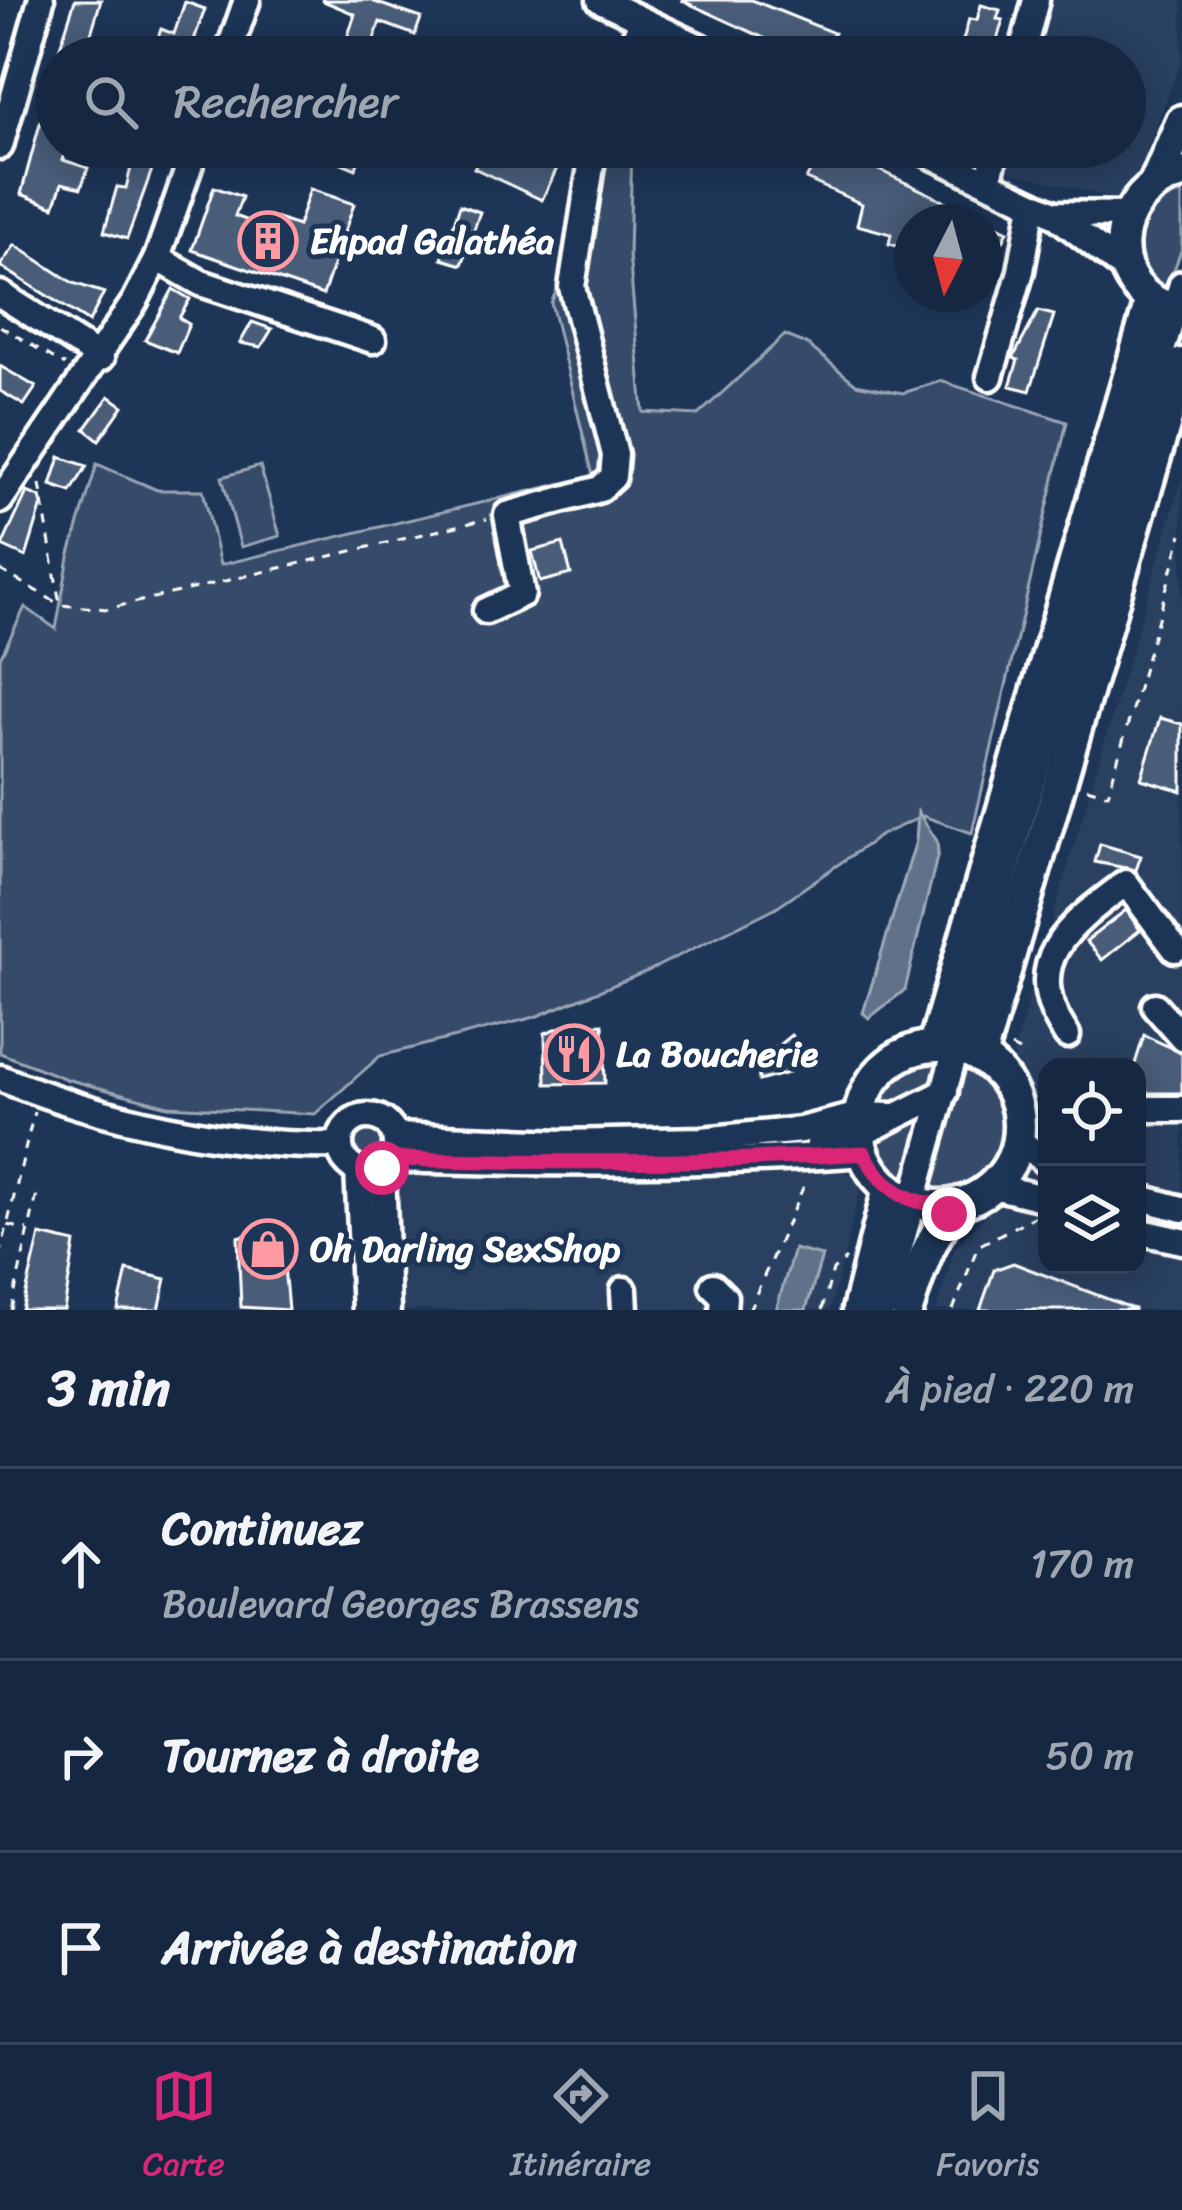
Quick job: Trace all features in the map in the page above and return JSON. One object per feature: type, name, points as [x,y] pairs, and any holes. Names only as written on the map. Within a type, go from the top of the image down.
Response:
[{"type":"main road","points":[[949,1043],[1172,301],[1121,266],[1120,237],[1128,215],[1168,180],[1182,121]]},
{"type":"main road","points":[[949,1043],[1182,364]]},
{"type":"main road","points":[[949,1043],[912,1051],[877,1076],[857,1126],[902,1195],[960,1203]]},
{"type":"main road","points":[[907,1310],[939,1224],[960,1203],[993,1186],[1036,1147],[1012,1092],[949,1043]]},
{"type":"main road","points":[[858,1310],[902,1195]]},
{"type":"street","points":[[0,146],[41,0]]},
{"type":"street","points":[[234,36],[247,0]]},
{"type":"street","points":[[600,0],[676,36]]},
{"type":"street","points":[[1027,36],[1036,0]]},
{"type":"street","points":[[636,36],[644,21]]},
{"type":"street","points":[[0,500],[101,358],[157,258],[189,168]]},
{"type":"street","points":[[486,611],[522,595],[507,515],[600,489],[613,477],[615,455],[572,287],[591,168]]},
{"type":"street","points":[[960,168],[1044,209],[1121,266]]},
{"type":"street","points":[[988,181],[991,168]]},
{"type":"street","points":[[1044,209],[1128,215]]},
{"type":"street","points":[[990,377],[1044,209]]},
{"type":"street","points":[[157,258],[201,283],[373,340]]},
{"type":"street","points":[[0,294],[101,358]]},
{"type":"street","points":[[1067,1035],[1048,1008],[1047,980],[1056,942],[1085,914],[1126,883],[1175,949]]},
{"type":"street","points":[[1155,1006],[1182,1037]]},
{"type":"street","points":[[882,1310],[902,1195],[945,1093],[949,1043]]},
{"type":"street","points":[[0,1078],[39,1093],[196,1130],[340,1145]]},
{"type":"street","points":[[382,1158],[610,1166],[752,1158],[894,1116],[945,1093]]},
{"type":"street","points":[[1146,1109],[1181,1110]]},
{"type":"street","points":[[365,1310],[382,1158],[386,1121],[360,1117],[345,1128],[340,1145],[345,1160],[382,1158],[562,1144],[702,1139],[857,1126]]},
{"type":"street","points":[[382,1158],[387,1310]]},
{"type":"street","points":[[993,1186],[1038,1200]]},
{"type":"street","points":[[1146,1199],[1182,1209]]},
{"type":"street","points":[[1146,1233],[1182,1241]]},
{"type":"street","points":[[713,1286],[724,1297],[723,1310]]},
{"type":"path","points":[[0,326],[77,372]]},
{"type":"path","points":[[35,452],[60,605]]},
{"type":"path","points":[[0,570],[60,605],[107,609],[507,515]]},
{"type":"path","points":[[1074,784],[1108,794],[1182,534]]},
{"type":"path","points":[[857,1126],[881,1051],[949,1043]]},
{"type":"path","points":[[0,1256],[39,1093]]},
{"type":"path","points":[[749,1310],[806,1189],[808,1166]]},
{"type":"path","points":[[11,1310],[38,1194]]},
{"type":"path","points":[[953,1310],[979,1246],[1033,1221],[1038,1211]]},
{"type":"path","points":[[7,1225],[29,1231]]},
{"type":"path","points":[[822,1310],[833,1270],[854,1253]]},
{"type":"path","points":[[954,1257],[971,1262]]},
{"type":"shaded area","points":[[1046,0],[1182,0],[1182,59],[1146,152],[1146,36],[1037,36]]},
{"type":"shaded area","points":[[585,168],[631,168],[629,254],[643,412],[698,415],[785,335],[808,345],[856,384],[903,393],[941,381],[1067,422],[972,833],[923,816],[881,835],[775,908],[648,971],[535,1017],[380,1056],[315,1114],[168,1106],[66,1079],[0,1053],[0,658],[25,607],[56,629],[69,557],[97,464],[157,490],[203,490],[220,565],[593,476],[551,303],[569,263]]},
{"type":"shaded area","points":[[1001,168],[1140,168],[1118,199]]},
{"type":"shaded area","points":[[1182,193],[1182,248],[1166,292],[1145,265],[1140,236],[1152,211]]},
{"type":"shaded area","points":[[260,466],[280,536],[241,547],[222,477]]},
{"type":"shaded area","points":[[1182,478],[1182,1310],[936,1310],[955,1248],[1036,1163],[1013,1053]]},
{"type":"shaded area","points":[[918,812],[937,841],[938,853],[905,990],[869,1018],[863,1013],[916,841]]},
{"type":"shaded area","points":[[943,1058],[968,1064],[990,1078],[1004,1100],[1010,1125],[1004,1150],[990,1172],[968,1186],[943,1192],[918,1186],[896,1172],[882,1150],[876,1125],[882,1100],[896,1078],[918,1064]]},
{"type":"shaded area","points":[[368,1126],[381,1131],[386,1144],[381,1157],[368,1162],[355,1157],[350,1144],[355,1131]]},
{"type":"shaded area","points":[[401,1154],[820,1156],[862,1183],[830,1310],[398,1310]]},
{"type":"shaded area","points":[[794,1249],[822,1256],[806,1310],[776,1310]]},
{"type":"building","points":[[75,0],[101,0],[90,36],[63,36]]},
{"type":"building","points":[[321,0],[369,0],[421,18],[415,35],[380,22],[375,36],[348,36],[355,14]]},
{"type":"building","points":[[681,0],[752,0],[834,33],[760,36]]},
{"type":"building","points":[[185,2],[205,9],[195,36],[159,36],[161,29],[174,34]]},
{"type":"building","points":[[981,5],[1000,10],[997,19],[1003,20],[998,36],[964,36],[969,19],[977,20]]},
{"type":"building","points":[[36,138],[36,168],[88,168],[81,188],[62,183],[54,207],[21,194]]},
{"type":"building","points":[[131,168],[153,168],[127,239],[104,232],[117,187],[126,188]]},
{"type":"building","points":[[474,168],[557,168],[542,200]]},
{"type":"building","points":[[812,168],[874,168],[951,204],[894,204],[894,245],[889,244],[891,234],[857,225],[862,204],[806,179]]},
{"type":"building","name":"Ehpad Galathéa","points":[[214,187],[242,197],[235,216],[271,229],[275,218],[298,226],[310,189],[354,204],[323,295],[192,250]]},
{"type":"building","points":[[460,205],[480,212],[462,265],[442,259]]},
{"type":"building","points":[[15,245],[73,283],[104,293],[89,322],[0,266]]},
{"type":"building","points":[[173,289],[190,299],[179,318],[189,324],[177,353],[145,340]]},
{"type":"building","points":[[1038,311],[1054,315],[1030,391],[1010,386],[1018,360],[1013,358]]},
{"type":"building","points":[[252,322],[272,329],[261,347],[240,343]]},
{"type":"building","points":[[0,366],[36,387],[24,405],[0,391]]},
{"type":"building","points":[[109,396],[123,406],[99,440],[85,429]]},
{"type":"building","points":[[60,457],[87,466],[71,492],[51,485]]},
{"type":"building","points":[[27,492],[40,497],[42,505],[26,557],[2,546]]},
{"type":"building","points":[[563,543],[571,574],[540,582],[532,551]]},
{"type":"building","points":[[1160,718],[1182,724],[1182,791],[1141,779]]},
{"type":"building","points":[[1100,844],[1141,856],[1136,870],[1095,862]]},
{"type":"building","points":[[1126,910],[1140,930],[1102,960],[1086,941]]},
{"type":"building","points":[[603,1024],[605,1083],[546,1084],[545,1033],[566,1025]]},
{"type":"building","points":[[791,1035],[804,1051],[799,1062],[788,1073],[759,1081],[758,1062]]},
{"type":"building","points":[[1144,1035],[1182,1053],[1182,1093],[1146,1093],[1146,1058],[1137,1058]]},
{"type":"building","points":[[263,1231],[282,1244],[288,1310],[241,1307],[238,1237]]},
{"type":"building","points":[[40,1235],[75,1243],[64,1310],[22,1310]]},
{"type":"building","points":[[1013,1263],[1134,1310],[980,1310],[994,1270]]},
{"type":"building","points":[[127,1270],[166,1279],[159,1310],[118,1310]]},
{"type":"place","name":"Ehpad Galathéa","points":[[268,241]]},
{"type":"place","name":"La Boucherie","points":[[574,1054]]},
{"type":"place","name":"Oh Darling SexShop","points":[[268,1249]]},
{"type":"route","points":[[382,1168],[392,1159],[610,1166],[752,1158],[795,1161],[864,1153],[874,1172],[902,1196],[938,1206],[960,1203],[949,1214]]}]
